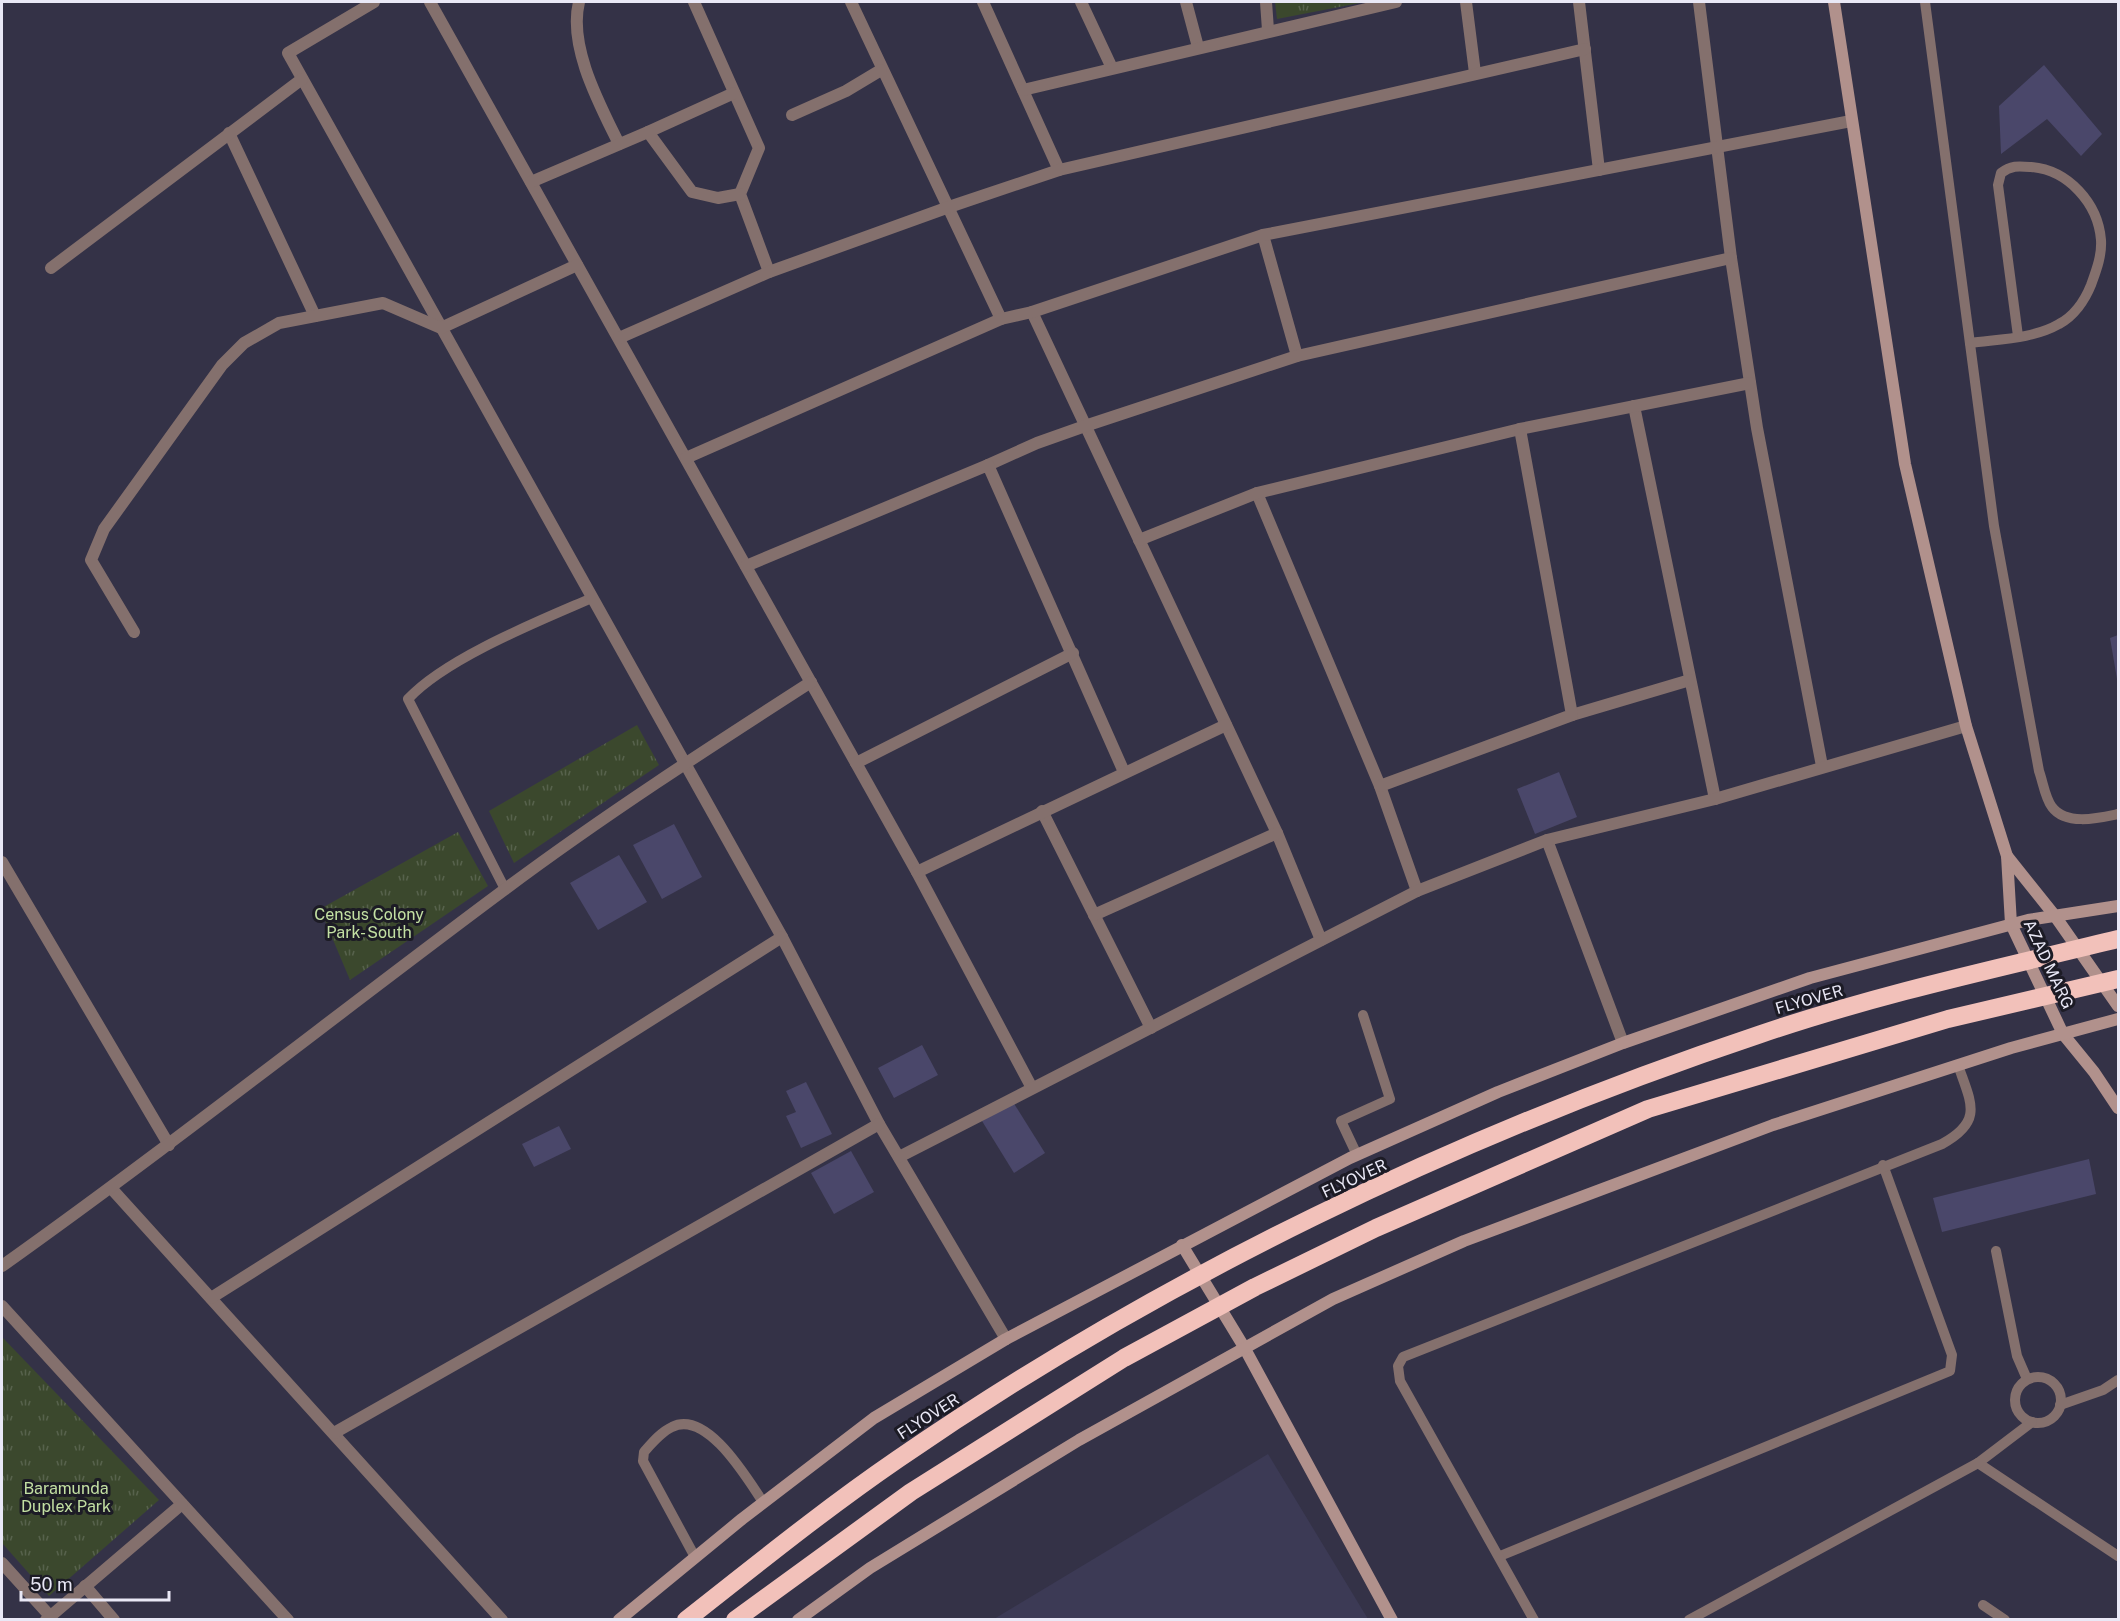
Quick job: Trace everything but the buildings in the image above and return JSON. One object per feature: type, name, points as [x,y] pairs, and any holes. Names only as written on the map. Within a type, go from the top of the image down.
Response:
[{"type":"highway","name":"FLYOVER","points":[[686,1620],[897,1460],[1025,1377],[1250,1250],[1366,1193],[1514,1127],[1763,1033],[1928,986],[2118,939]]},
{"type":"highway","points":[[735,1620],[911,1492],[1144,1346],[1255,1287],[1376,1228],[1648,1109],[1948,1019],[2118,979]]},
{"type":"street","points":[[374,2],[288,53],[782,937],[879,1124],[1006,1339]]},
{"type":"street","points":[[430,2],[917,872],[1032,1088]]},
{"type":"street","points":[[579,2],[579,38],[592,89],[619,144]]},
{"type":"street","points":[[694,2],[759,148],[740,194],[769,272]]},
{"type":"street","points":[[851,2],[1000,319]]},
{"type":"street","points":[[983,2],[1059,171]]},
{"type":"street","points":[[1081,2],[1112,68]]},
{"type":"street","points":[[1186,2],[1198,47]]},
{"type":"street","points":[[1266,2],[1268,30]]},
{"type":"street","points":[[1023,90],[1377,4],[1396,2]]},
{"type":"street","points":[[1466,2],[1475,73]]},
{"type":"street","points":[[1579,2],[1599,170]]},
{"type":"street","points":[[1698,2],[1731,258],[1750,383],[1822,766]]},
{"type":"street","points":[[1834,2],[1905,464],[1966,726],[2007,856]]},
{"type":"street","points":[[619,338],[769,272],[949,207],[1059,171],[1585,49]]},
{"type":"street","points":[[792,115],[846,91],[881,70]]},
{"type":"street","points":[[51,268],[302,79]]},
{"type":"street","points":[[531,182],[734,93]]},
{"type":"street","points":[[686,458],[1000,319],[1032,312],[1263,235],[1851,121]]},
{"type":"street","points":[[648,132],[692,192],[718,198],[740,194]]},
{"type":"street","points":[[229,133],[315,316]]},
{"type":"street","points":[[1263,235],[1297,356]]},
{"type":"street","points":[[746,566],[1037,443],[1297,356],[1731,258]]},
{"type":"street","points":[[134,632],[91,560],[104,529],[222,365],[244,344],[279,323],[383,303],[441,328],[577,265]]},
{"type":"street","points":[[1032,312],[1277,833],[1322,940]]},
{"type":"street","points":[[1139,540],[1257,493],[1520,429],[1750,383]]},
{"type":"street","points":[[1634,406],[1715,800]]},
{"type":"street","points":[[1520,429],[1572,715]]},
{"type":"street","points":[[988,465],[1124,772]]},
{"type":"street","points":[[1257,493],[1380,786],[1417,891]]},
{"type":"street","points":[[856,763],[1073,653]]},
{"type":"street","points":[[1380,786],[1572,715],[1690,680]]},
{"type":"street","points":[[2,1266],[169,1145],[505,889],[684,763],[811,682]]},
{"type":"street","points":[[917,872],[1124,772],[1226,726]]},
{"type":"street","points":[[899,1157],[1417,891],[1547,840],[1715,800],[1822,766],[1966,726]]},
{"type":"street","points":[[1042,811],[1151,1028]]},
{"type":"street","points":[[1094,915],[1277,833]]},
{"type":"street","points":[[1547,840],[1623,1043]]},
{"type":"street","name":"AZAD MARG","points":[[2007,856],[2055,916],[2118,1006]]},
{"type":"street","name":"AZAD MARG","points":[[2007,856],[2011,924],[2063,1034],[2094,1072],[2118,1108]]},
{"type":"street","points":[[2,862],[169,1145]]},
{"type":"street","points":[[619,1620],[763,1502],[874,1418],[1006,1339],[1357,1155],[1498,1092],[1623,1043],[1810,978],[2011,924],[2118,906]]},
{"type":"street","points":[[211,1298],[782,937]]},
{"type":"street","points":[[798,1620],[870,1568],[1069,1446],[1333,1299],[1464,1241],[1773,1125],[1958,1065],[2118,1019]]},
{"type":"street","points":[[334,1434],[879,1124]]},
{"type":"street","points":[[111,1188],[502,1620]]},
{"type":"street","points":[[1182,1245],[1244,1347],[1392,1620]]},
{"type":"street","points":[[2,1306],[288,1620]]},
{"type":"street","points":[[2,1563],[48,1618],[182,1504]]},
{"type":"street","points":[[85,1586],[114,1620]]},
{"type":"lane","points":[[1925,2],[1994,526],[2039,771],[2052,808],[2069,819],[2099,818],[2118,814]]},
{"type":"lane","points":[[1970,343],[2018,336],[2057,325],[2074,312],[2087,294],[2097,270],[2101,242],[2097,219],[2071,182],[2048,168],[2016,165],[2001,173],[1998,185],[2018,336]]},
{"type":"lane","points":[[505,889],[408,699],[423,682],[494,643],[592,598]]},
{"type":"lane","points":[[1357,1155],[1341,1121],[1390,1099],[1363,1015]]},
{"type":"lane","points":[[1534,1620],[1401,1380],[1398,1366],[1403,1357],[1883,1165],[1942,1144],[1966,1127],[1972,1118],[1972,1106],[1958,1065]]},
{"type":"lane","points":[[1500,1556],[1950,1371],[1952,1355],[1883,1165]]},
{"type":"lane","points":[[1996,1251],[2017,1356],[2027,1379]]},
{"type":"lane","points":[[2034,1377],[2049,1380],[2059,1390],[2060,1405],[2053,1418],[2046,1422],[2032,1422],[2019,1414],[2014,1399],[2016,1391],[2027,1379],[2034,1377]]},
{"type":"lane","points":[[2060,1405],[2103,1390],[2118,1380]]},
{"type":"lane","points":[[1689,1620],[1978,1463],[2032,1422]]},
{"type":"lane","points":[[695,1557],[643,1461],[644,1452],[657,1437],[674,1425],[685,1425],[707,1432],[715,1438],[742,1471],[763,1502]]},
{"type":"lane","points":[[1978,1463],[2118,1556]]},
{"type":"lane","points":[[1983,1605],[2005,1620]]},
{"type":"shaded area","points":[[1268,1454],[1368,1619],[994,1619]]},
{"type":"green space","points":[[1275,2],[1365,2],[1277,19]]},
{"type":"green space","points":[[637,725],[659,765],[514,863],[489,811]]},
{"type":"green space","name":"Census Colony Park- South","points":[[458,832],[488,886],[350,980],[320,909]]},
{"type":"green space","name":"Baramunda Duplex Park","points":[[2,1337],[159,1500],[49,1596],[2,1543]]}]
